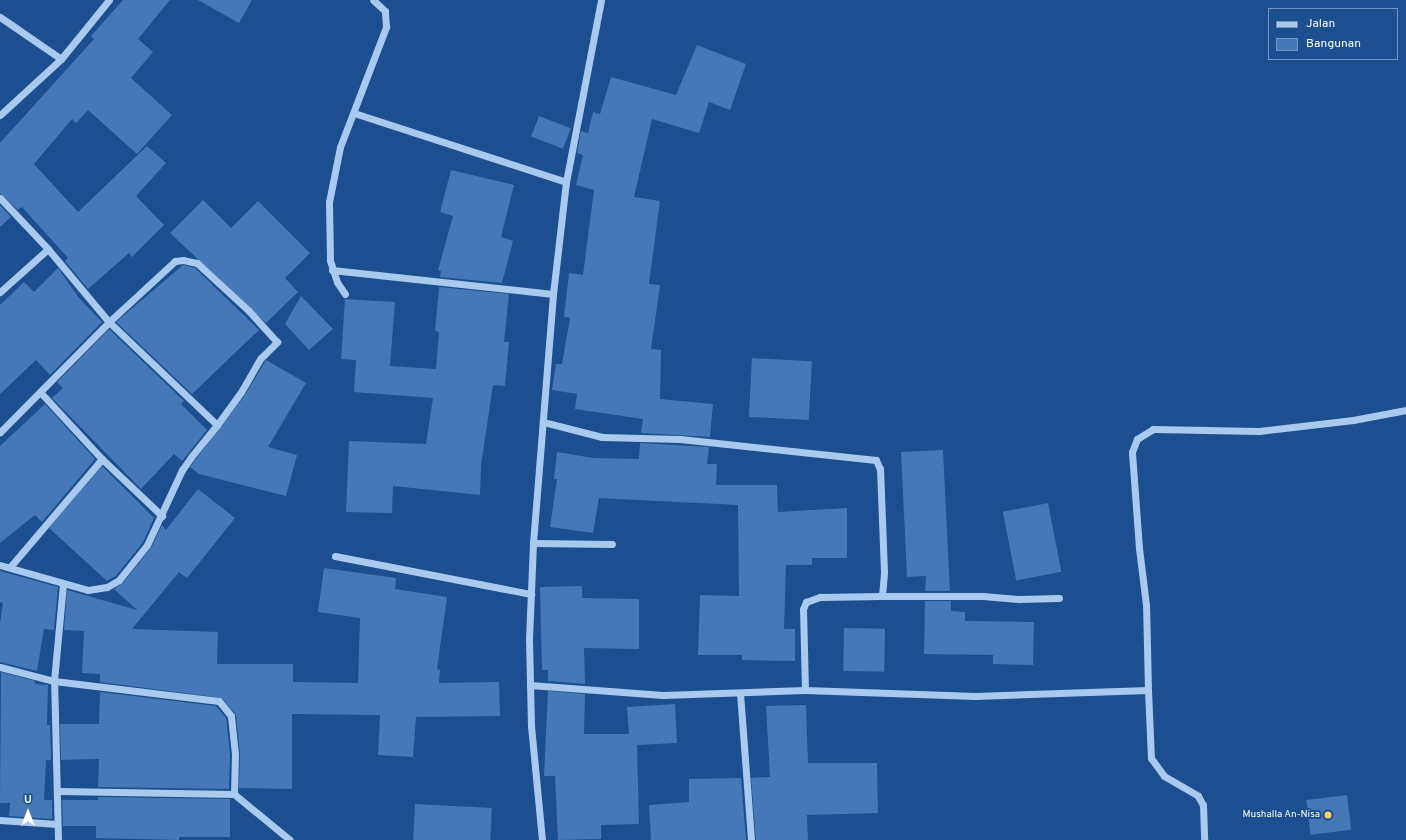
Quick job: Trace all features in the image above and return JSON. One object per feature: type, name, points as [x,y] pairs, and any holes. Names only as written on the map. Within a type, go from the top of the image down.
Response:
[{"type":"street","points":[[0,115],[61,59],[109,0]]},
{"type":"street","points":[[345,294],[332,270],[328,243],[329,202],[340,147],[386,27],[385,11],[372,0]]},
{"type":"street","points":[[542,840],[531,726],[530,685],[533,543],[553,294],[566,182],[601,0]]},
{"type":"street","points":[[0,17],[61,59]]},
{"type":"street","points":[[354,112],[566,182]]},
{"type":"street","points":[[0,198],[48,249],[109,322],[217,425]]},
{"type":"street","points":[[0,292],[48,249]]},
{"type":"street","points":[[0,432],[41,393],[109,322],[171,263],[183,260],[197,263],[250,311],[277,342],[261,358],[241,392],[182,470],[148,545],[119,580],[98,589],[63,584],[0,565]]},
{"type":"street","points":[[332,270],[553,294]]},
{"type":"street","points":[[41,393],[102,459],[162,516]]},
{"type":"street","points":[[1204,840],[1205,818],[1200,801],[1164,776],[1151,758],[1146,605],[1139,548],[1132,452],[1137,439],[1153,429],[1259,431],[1353,420],[1406,410]]},
{"type":"street","points":[[543,422],[602,437],[680,439],[876,460],[880,469],[882,596]]},
{"type":"street","points":[[10,567],[102,459]]},
{"type":"street","points":[[533,543],[612,544]]},
{"type":"street","points":[[336,556],[531,594]]},
{"type":"street","points":[[58,840],[57,824],[59,790],[54,681],[63,584]]},
{"type":"street","points":[[805,690],[803,609],[806,602],[820,597],[882,596],[1059,598]]},
{"type":"street","points":[[0,668],[54,681],[219,701],[231,716],[235,754],[234,794]]},
{"type":"street","points":[[530,685],[664,695],[805,690],[975,696],[1148,690]]},
{"type":"street","points":[[740,693],[751,840]]},
{"type":"street","points":[[59,790],[234,794],[290,840]]},
{"type":"street","points":[[0,820],[57,824]]},
{"type":"building","points":[[123,0],[170,0],[138,39],[153,52],[131,78],[172,115],[137,154],[88,110],[76,123],[72,119],[34,164],[78,212],[147,146],[166,163],[136,196],[164,225],[132,257],[129,253],[88,289],[65,261],[68,258],[22,207],[18,210],[0,193],[0,143],[94,39],[91,36]]},
{"type":"building","points":[[198,0],[252,0],[239,23]]},
{"type":"building","points":[[697,45],[746,64],[730,110],[709,102],[699,133],[652,119],[634,197],[660,201],[649,284],[660,285],[651,349],[661,350],[660,399],[713,404],[710,437],[641,433],[643,419],[575,409],[577,394],[552,390],[556,364],[562,364],[570,318],[564,317],[569,273],[583,275],[594,190],[576,185],[583,155],[577,153],[581,131],[588,133],[593,112],[600,114],[611,77],[676,95]]},
{"type":"building","points":[[539,116],[571,128],[563,149],[531,137]]},
{"type":"building","points":[[451,170],[514,185],[501,237],[513,241],[502,283],[440,277],[441,271],[438,270],[453,216],[440,212]]},
{"type":"building","points":[[203,200],[231,228],[258,201],[310,253],[285,278],[298,292],[266,323],[170,233]]},
{"type":"building","points":[[0,205],[11,217],[0,227]]},
{"type":"building","points":[[183,265],[195,268],[259,330],[192,394],[116,322]]},
{"type":"building","points":[[58,268],[79,298],[102,322],[50,375],[36,360],[0,394],[0,305],[24,282],[34,292]]},
{"type":"building","points":[[439,287],[509,294],[504,342],[509,342],[505,386],[493,385],[481,465],[480,495],[393,486],[392,513],[346,512],[349,441],[426,444],[433,398],[354,392],[356,360],[341,359],[345,299],[395,302],[390,366],[436,369],[439,332],[435,331]]},
{"type":"building","points":[[301,296],[333,329],[309,350],[285,324]]},
{"type":"building","points":[[109,329],[184,401],[181,404],[207,430],[182,461],[174,454],[141,489],[52,398],[63,388],[57,382]]},
{"type":"building","points":[[752,358],[812,361],[809,420],[749,417]]},
{"type":"building","points":[[266,360],[306,383],[268,447],[297,455],[286,496],[199,474],[190,467],[245,395]]},
{"type":"building","points":[[45,404],[95,459],[42,522],[35,515],[0,543],[0,446]]},
{"type":"building","points":[[640,443],[709,447],[707,464],[717,464],[716,485],[777,485],[778,512],[847,508],[847,558],[812,558],[812,565],[786,565],[784,629],[795,629],[795,661],[742,660],[742,655],[698,655],[700,595],[739,596],[738,505],[599,498],[593,533],[550,527],[557,479],[554,479],[557,452],[593,458],[639,459]]},
{"type":"building","points":[[943,450],[950,591],[925,591],[926,576],[907,577],[901,452]]},
{"type":"building","points":[[102,466],[154,518],[143,542],[116,576],[107,581],[49,528]]},
{"type":"building","points":[[198,489],[235,518],[187,578],[179,572],[132,629],[218,632],[217,664],[293,664],[293,682],[358,683],[360,618],[318,612],[324,568],[396,578],[395,589],[447,597],[437,669],[440,670],[439,683],[499,682],[500,716],[416,717],[413,757],[378,755],[380,715],[292,714],[292,789],[239,788],[240,754],[236,715],[222,698],[100,682],[100,674],[82,673],[84,631],[64,630],[67,590],[137,610],[114,589],[123,583],[151,548],[162,525],[166,530]]},
{"type":"building","points":[[1048,503],[1061,572],[1016,580],[1003,512]]},
{"type":"building","points":[[0,571],[58,587],[54,630],[44,629],[37,671],[0,662],[0,623],[3,603],[0,602]]},
{"type":"building","points":[[582,586],[582,598],[639,599],[639,649],[584,648],[585,684],[548,681],[548,670],[542,670],[540,587]]},
{"type":"building","points":[[925,601],[951,601],[951,611],[965,612],[965,621],[1034,622],[1033,665],[993,664],[993,655],[924,654]]},
{"type":"building","points":[[844,628],[885,629],[884,672],[843,671]]},
{"type":"building","points":[[1,672],[35,681],[35,684],[48,685],[47,725],[50,725],[51,760],[46,760],[44,800],[52,800],[52,819],[9,816],[10,803],[0,803]]},
{"type":"building","points":[[548,691],[585,694],[584,734],[629,734],[627,707],[675,704],[677,743],[637,745],[639,824],[601,825],[601,839],[558,840],[555,776],[544,776]]},
{"type":"building","points":[[100,692],[216,706],[226,718],[230,754],[229,789],[98,787],[99,759],[61,760],[60,724],[99,724]]},
{"type":"building","points":[[806,705],[808,763],[877,763],[878,813],[807,815],[808,840],[756,840],[751,778],[770,777],[766,706]]},
{"type":"building","points":[[741,778],[746,840],[651,840],[649,805],[689,802],[689,779]]},
{"type":"building","name":"Mushalla An-Nisa","points":[[1347,795],[1351,830],[1311,835],[1306,800]]},
{"type":"building","points":[[98,797],[230,799],[230,837],[179,837],[179,840],[96,838],[96,826],[63,826],[62,800],[98,800]]},
{"type":"building","points":[[415,804],[492,808],[490,840],[413,840]]},
{"type":"place","name":"Mushalla An-Nisa","points":[[1328,815]]}]
